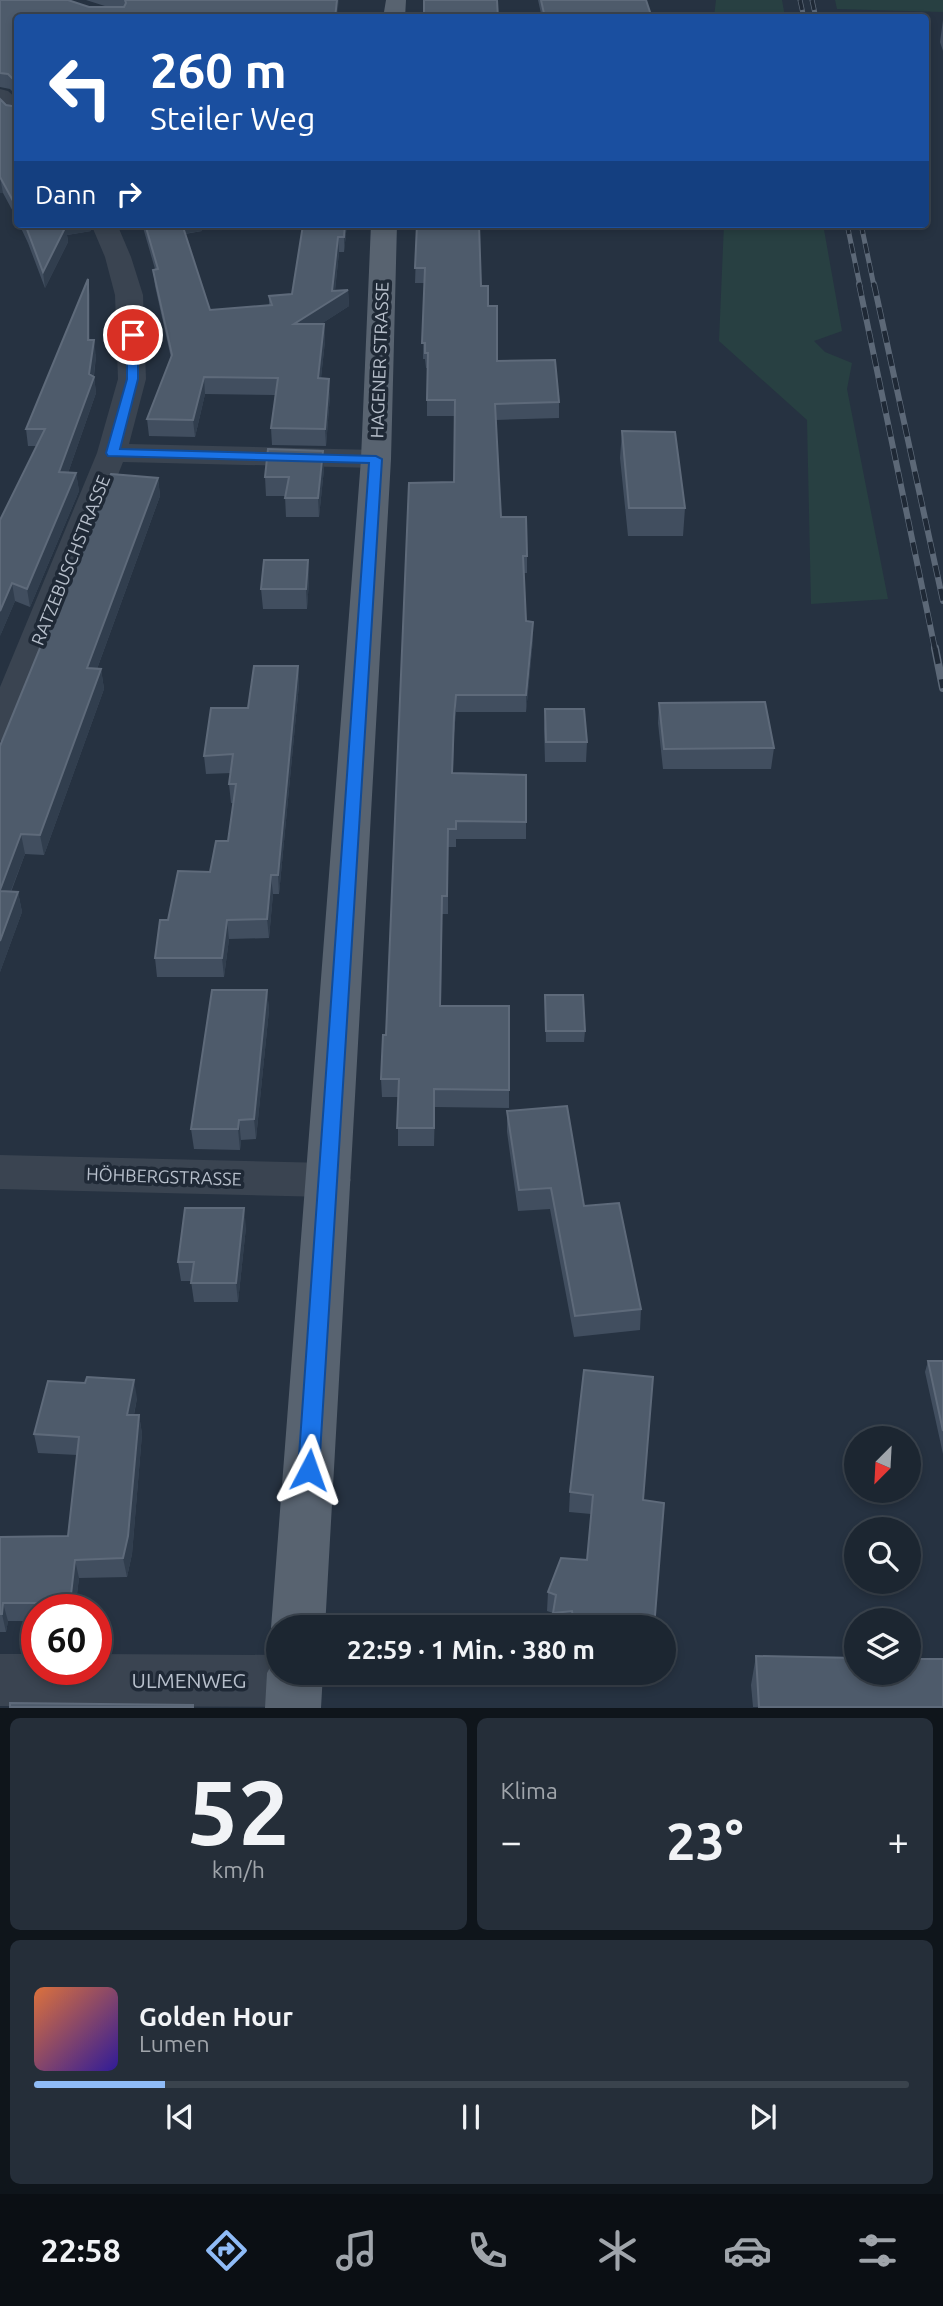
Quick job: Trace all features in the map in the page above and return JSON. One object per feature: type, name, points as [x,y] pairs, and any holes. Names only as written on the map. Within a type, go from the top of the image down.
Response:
[{"type":"main road","name":"HAGENER STRASSE","points":[[299,1615],[376,459],[384,228]]},
{"type":"street","points":[[0,96],[14,109]]},
{"type":"street","name":"RATZEBUSCHSTRASSE","points":[[0,730],[112,453],[132,379],[133,335],[129,295],[106,228]]},
{"type":"street","points":[[112,453],[376,459]]},
{"type":"street","name":"HÖHBERGSTRASSE","points":[[0,1172],[328,1180]]},
{"type":"street","name":"ULMENWEG","points":[[0,1680],[294,1687]]},
{"type":"green space","points":[[716,0],[782,0],[784,14],[714,14]]},
{"type":"green space","points":[[835,0],[943,0],[943,12],[837,9]]},
{"type":"green space","points":[[724,228],[824,228],[842,331],[814,341],[825,352],[852,363],[847,389],[888,599],[811,604],[807,420],[719,341]]},
{"type":"building","points":[[0,0],[68,0],[89,7],[124,7],[125,0],[337,0],[335,14],[14,14],[14,80],[8,74],[0,73]]},
{"type":"building","points":[[424,0],[497,0],[498,14],[424,14]]},
{"type":"building","points":[[541,0],[646,0],[651,14],[544,14]]},
{"type":"building","points":[[0,99],[6,105],[14,106],[14,203],[0,177]]},
{"type":"building","points":[[26,228],[65,228],[43,272]]},
{"type":"building","points":[[146,228],[183,228],[210,310],[272,305],[269,296],[292,294],[303,228],[345,228],[344,237],[338,237],[332,291],[348,290],[294,324],[324,324],[318,378],[329,379],[325,429],[271,428],[278,378],[204,377],[193,420],[147,419],[172,355],[153,270],[158,269]]},
{"type":"building","points":[[417,228],[479,228],[481,286],[488,286],[488,306],[497,306],[497,361],[555,360],[559,402],[495,404],[501,517],[526,517],[527,556],[523,556],[526,621],[533,622],[526,695],[456,695],[454,717],[452,773],[526,775],[526,822],[456,821],[456,829],[448,829],[447,896],[442,896],[440,1006],[509,1006],[509,1090],[434,1089],[434,1128],[397,1128],[399,1079],[381,1079],[383,1035],[386,1035],[409,483],[454,482],[455,400],[427,400],[428,353],[425,353],[425,343],[422,343],[425,268],[415,268]]},
{"type":"building","points":[[88,279],[88,340],[94,340],[89,374],[94,377],[59,472],[76,473],[27,589],[12,583],[0,611],[0,520],[45,429],[26,429]]},
{"type":"building","points":[[622,431],[675,432],[685,508],[629,508]]},
{"type":"building","points":[[268,449],[323,451],[318,498],[285,498],[289,477],[265,477]]},
{"type":"building","points":[[111,474],[158,478],[87,668],[101,669],[40,835],[21,834],[0,890],[0,746]]},
{"type":"building","points":[[264,560],[308,560],[306,589],[261,589]]},
{"type":"building","points":[[254,666],[298,666],[278,875],[271,875],[267,919],[227,920],[222,958],[155,958],[160,920],[168,920],[178,871],[210,872],[216,841],[228,841],[236,784],[229,784],[233,754],[204,756],[211,708],[248,708]]},
{"type":"building","points":[[765,702],[774,748],[664,749],[659,703]]},
{"type":"building","points":[[545,709],[584,709],[587,742],[546,742]]},
{"type":"building","points":[[0,891],[18,892],[0,941]]},
{"type":"building","points":[[212,990],[267,990],[254,1119],[239,1120],[238,1129],[191,1129]]},
{"type":"building","points":[[545,995],[583,995],[585,1031],[546,1031]]},
{"type":"building","points":[[567,1106],[584,1206],[619,1203],[641,1309],[575,1316],[551,1188],[519,1190],[507,1111]]},
{"type":"building","points":[[185,1208],[244,1208],[236,1283],[191,1283],[194,1262],[178,1262]]},
{"type":"building","points":[[928,1361],[943,1361],[943,1431]]},
{"type":"building","points":[[584,1370],[653,1377],[643,1500],[664,1503],[655,1615],[573,1615],[572,1611],[553,1613],[556,1595],[548,1592],[561,1558],[587,1560],[593,1495],[570,1492]]},
{"type":"building","points":[[87,1377],[134,1380],[127,1415],[139,1415],[128,1536],[123,1558],[75,1560],[71,1594],[21,1594],[21,1603],[3,1603],[0,1614],[0,1537],[68,1536],[79,1437],[34,1434],[48,1381],[85,1383]]},
{"type":"building","points":[[756,1656],[844,1658],[844,1685],[921,1685],[921,1659],[943,1659],[943,1707],[759,1707]]},
{"type":"building","points":[[10,1703],[193,1705],[193,1707],[10,1707]]},
{"type":"railway","points":[[800,0],[803,14]]},
{"type":"railway","points":[[812,0],[815,14]]},
{"type":"railway","points":[[848,228],[860,286]]},
{"type":"railway","points":[[862,228],[874,286]]},
{"type":"railway","points":[[859,284],[935,649]]},
{"type":"railway","points":[[874,284],[943,601]]},
{"type":"railway","points":[[935,648],[943,688]]},
{"type":"route","points":[[133,335],[132,379],[112,453],[376,459],[309,1470]]}]
